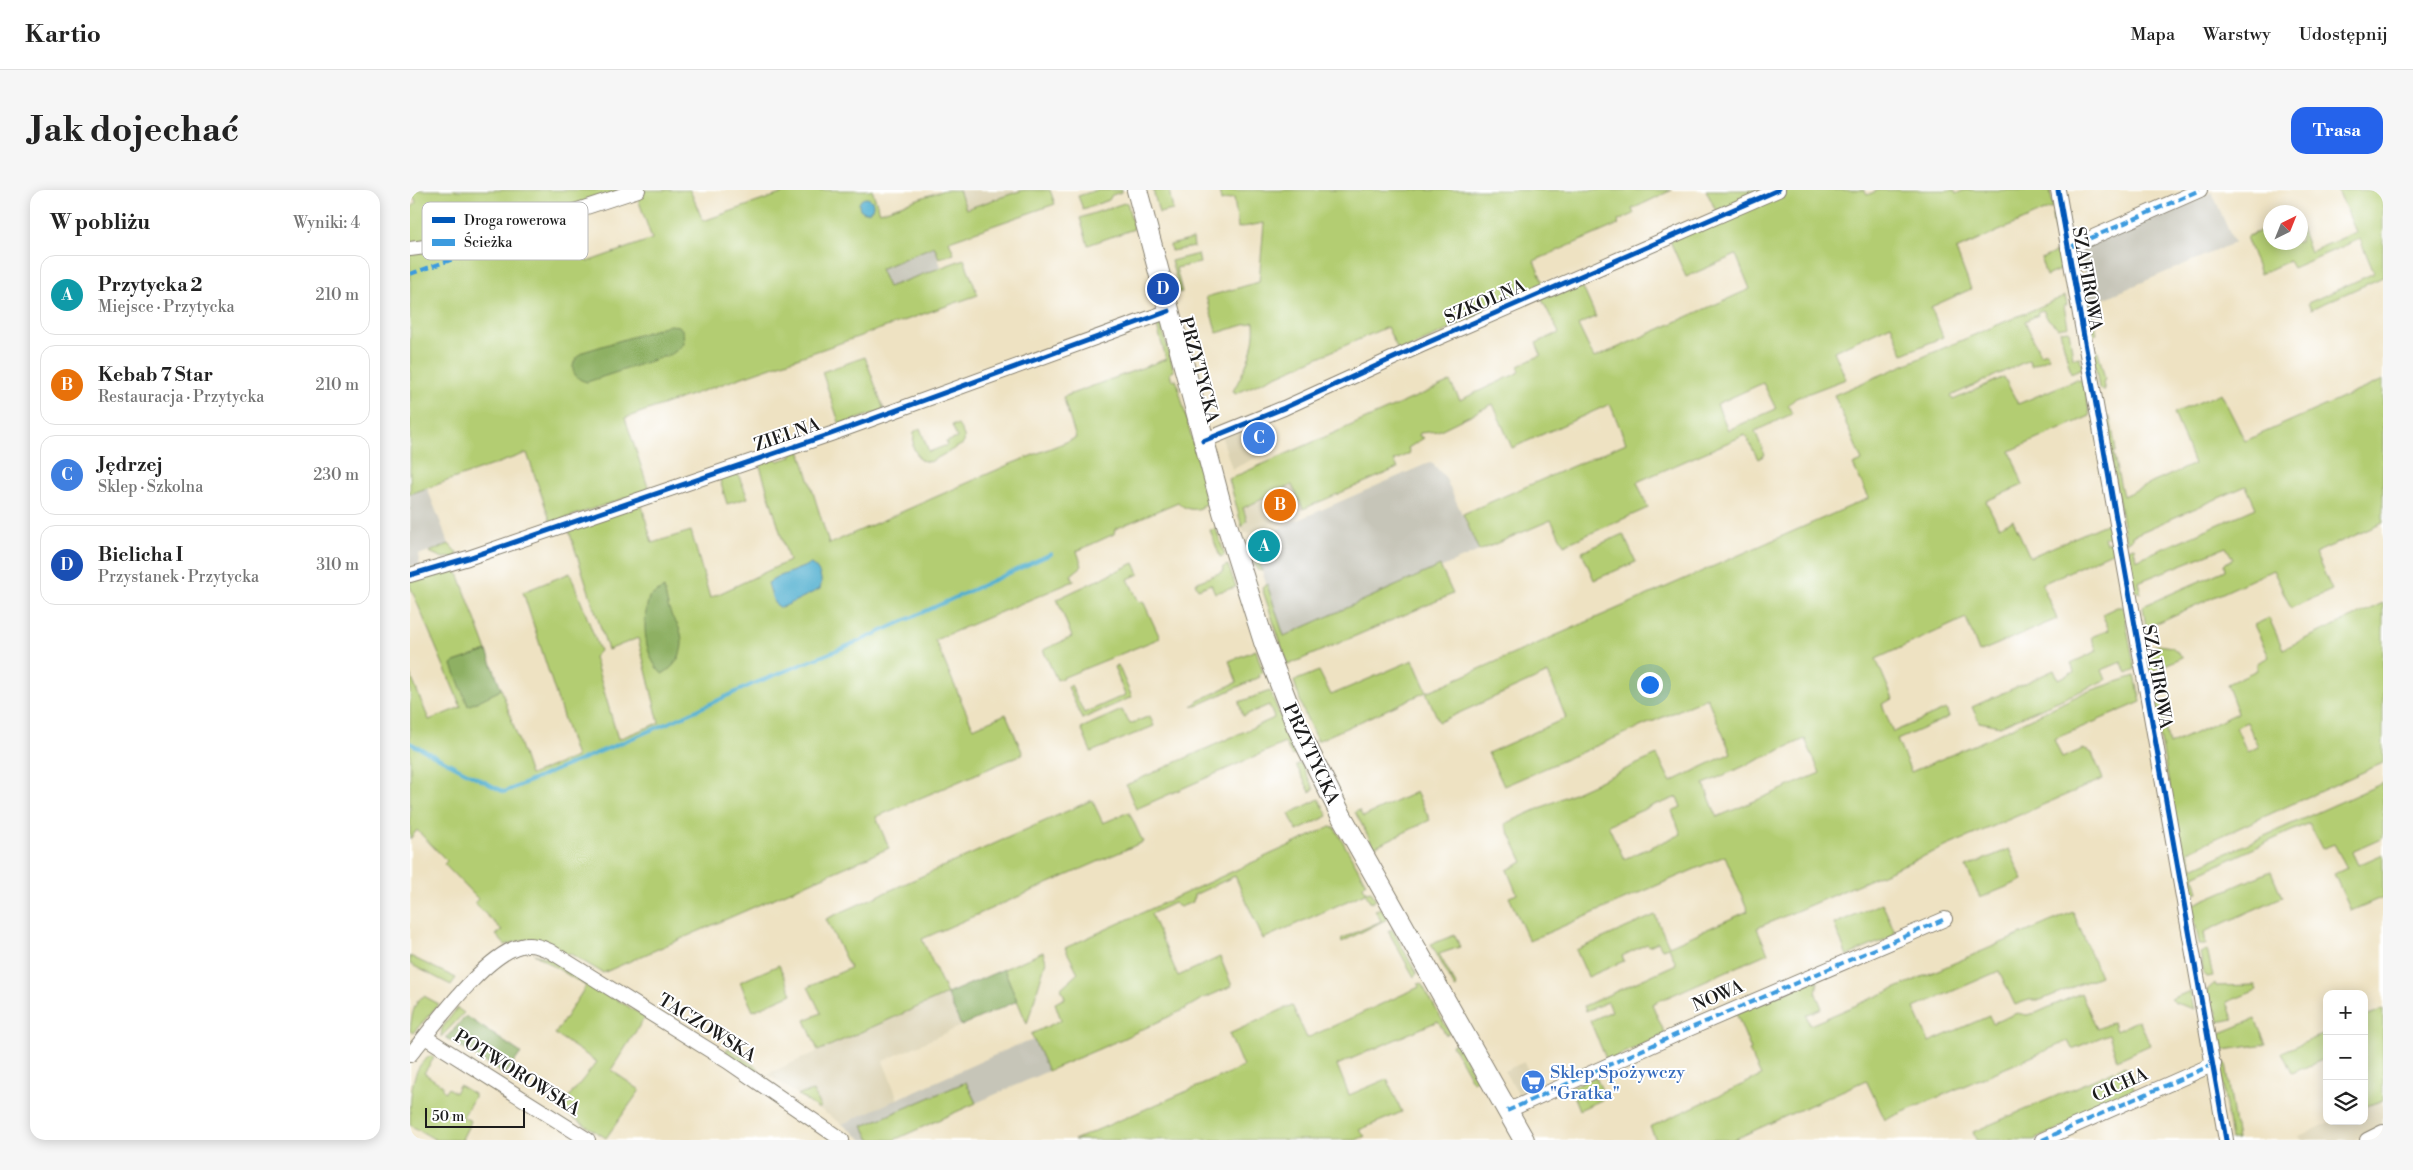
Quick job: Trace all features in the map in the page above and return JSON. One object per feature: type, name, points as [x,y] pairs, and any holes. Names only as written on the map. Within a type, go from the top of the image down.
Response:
[{"type":"main road","name":"PRZYTYCKA","points":[[1137,190],[1203,441],[1245,584],[1296,725],[1342,817],[1524,1140]]},
{"type":"street","points":[[588,207],[638,190]]},
{"type":"street","name":"SZKOLNA","points":[[1203,441],[1284,408],[1422,345],[1778,190]]},
{"type":"street","name":"SZAFIROWA","points":[[2058,190],[2226,1140]]},
{"type":"street","points":[[2068,248],[2200,190]]},
{"type":"street","name":"ZIELNA","points":[[410,575],[822,437],[1169,311]]},
{"type":"street","name":"NOWA","points":[[1507,1111],[1684,1031],[1945,919]]},
{"type":"street","name":"TACZOWSKA","points":[[410,1055],[472,982],[500,956],[522,946],[533,945],[550,951],[726,1061],[842,1140]]},
{"type":"street","name":"POTWOROWSKA","points":[[425,1037],[588,1140]]},
{"type":"street","name":"CICHA","points":[[2042,1140],[2214,1064]]},
{"type":"street","points":[[2366,1140],[2383,1132]]},
{"type":"shaded area","points":[[959,190],[1023,190],[966,209]]},
{"type":"shaded area","points":[[2212,192],[2234,243],[2089,305],[2079,252],[2082,247]]},
{"type":"shaded area","points":[[934,246],[941,267],[888,287],[880,269]]},
{"type":"shaded area","points":[[1268,419],[1280,447],[1232,469],[1222,438]]},
{"type":"shaded area","points":[[1431,462],[1445,477],[1479,551],[1283,636],[1252,540]]},
{"type":"shaded area","points":[[1292,485],[1303,509],[1250,533],[1244,533],[1242,527],[1247,519],[1243,508]]},
{"type":"shaded area","points":[[427,488],[449,544],[418,555],[420,567],[414,569],[413,566],[410,566],[410,494]]},
{"type":"shaded area","points":[[947,994],[961,1026],[883,1061],[898,1099],[842,1124],[767,1074]]},
{"type":"shaded area","points":[[1034,1040],[1048,1071],[976,1103],[966,1082],[863,1126],[870,1140],[863,1140],[842,1124],[1015,1046]]},
{"type":"shaded area","points":[[1524,1062],[1531,1077],[1536,1075],[1539,1084],[1543,1082],[1546,1089],[1522,1100],[1504,1071]]},
{"type":"shaded area","points":[[2383,1100],[2383,1127],[2354,1140],[2301,1140],[2299,1136],[2323,1125],[2368,1125],[2368,1106]]},
{"type":"green space","points":[[411,190],[621,190],[588,206],[588,202],[422,202],[422,260],[586,260],[587,262],[652,239],[636,193],[644,190],[690,190],[703,221],[792,190],[872,190],[880,212],[944,190],[959,190],[966,209],[1023,190],[1050,190],[1055,204],[949,241],[954,254],[939,258],[934,246],[880,269],[888,287],[964,259],[978,295],[625,418],[649,490],[551,523],[527,453],[410,494],[410,210],[416,202]]},
{"type":"green space","points":[[1097,190],[1122,190],[1122,192],[1112,195],[1109,200],[1083,209],[1078,196]]},
{"type":"green space","points":[[1153,190],[1169,190],[1173,210],[1159,213]]},
{"type":"green space","points":[[1219,190],[1672,190],[1632,209],[1634,214],[1618,221],[1619,224],[1534,261],[1545,287],[1399,352],[1387,327],[1235,394],[1233,391],[1251,349],[1254,322],[1217,333],[1206,297],[1259,282],[1264,223],[1238,228],[1234,198],[1221,201]]},
{"type":"green space","points":[[1706,190],[1768,190],[1717,213]]},
{"type":"green space","points":[[1788,190],[1864,190],[1867,195],[1879,190],[1954,190],[1956,194],[1964,190],[2050,190],[2053,207],[1956,250],[1971,289],[1931,307],[1943,337],[1903,354],[1891,325],[1834,351],[1846,379],[1796,398],[1788,405],[1792,414],[1755,431],[1765,455],[1758,459],[1745,435],[1637,482],[1648,508],[1564,545],[1551,520],[1479,551],[1463,514],[1626,443],[1610,404],[1512,448],[1493,404],[1438,431],[1420,433],[1419,436],[1424,438],[1408,448],[1410,453],[1394,461],[1398,468],[1303,509],[1292,485],[1243,508],[1247,520],[1242,527],[1229,479],[1450,382],[1460,400],[1520,372],[1518,366],[1541,355],[1536,343],[1559,333],[1541,298],[1580,281],[1596,317],[1578,325],[1594,358],[1750,289],[1736,255],[1686,277],[1670,241]],"holes":[[[1763,383],[1776,409],[1728,430],[1717,404]]]},
{"type":"green space","points":[[2338,190],[2383,190],[2383,277],[2311,309],[2308,303],[2374,273],[2360,239],[2293,268],[2289,261],[2260,274],[2246,237],[2263,230],[2263,250],[2308,250],[2308,247],[2310,252],[2356,232]]},
{"type":"green space","points":[[1127,202],[1134,229],[1088,245],[1080,218]]},
{"type":"green space","points":[[2052,215],[2055,215],[2064,268],[2046,276],[2041,259],[2058,251]]},
{"type":"green space","points":[[1193,239],[1194,247],[1171,251],[1170,245]]},
{"type":"green space","points":[[1198,254],[1200,263],[1176,268],[1182,292],[1180,293],[1171,261]]},
{"type":"green space","points":[[2086,290],[2089,304],[2092,304],[2097,334],[2089,336],[2083,294]]},
{"type":"green space","points":[[2065,296],[2067,305],[2064,306],[2068,326],[2058,328],[2047,318],[2043,310],[2037,312],[2038,315],[2025,321],[2040,354],[2046,352],[2049,358],[2031,366],[2029,360],[1951,396],[1953,400],[2004,377],[2018,404],[2077,379],[2078,381],[2083,379],[2090,416],[2010,451],[2023,485],[1986,501],[1999,527],[2013,520],[2030,557],[2110,522],[2111,536],[2104,538],[2106,543],[2112,542],[2114,551],[2042,584],[2057,619],[1979,652],[1966,618],[1876,659],[1893,699],[1882,704],[1893,732],[1946,709],[1949,717],[1897,740],[1911,772],[1990,738],[2083,693],[2135,676],[2141,702],[2054,739],[2062,758],[2083,749],[2092,753],[2103,779],[1757,928],[1768,953],[1652,1004],[1665,1034],[1607,1061],[1590,1021],[1612,1011],[1608,1002],[1586,1011],[1584,1006],[1676,964],[1669,947],[1662,949],[1658,942],[1649,946],[1647,944],[1622,956],[1624,961],[1588,977],[1576,950],[1655,915],[1669,946],[1748,911],[1725,856],[1529,941],[1509,897],[1517,894],[1507,870],[1523,862],[1505,824],[1657,755],[1671,782],[1731,753],[1707,698],[1504,786],[1488,753],[1566,718],[1548,673],[1439,722],[1426,692],[1317,741],[1303,710],[1294,681],[1319,671],[1331,695],[1413,660],[1427,692],[1869,498],[1853,465],[1862,461],[1834,395]],"holes":[[[1805,739],[1820,773],[1717,817],[1704,784]],[[1677,797],[1681,807],[1672,811],[1681,834],[1624,859],[1608,825]]]},
{"type":"green space","points":[[1156,323],[1161,325],[1174,371],[1170,373],[1172,380],[1176,379],[1209,503],[1198,509],[1191,509],[1178,502],[1115,529],[1114,534],[1077,551],[1082,566],[1071,575],[1074,581],[935,640],[973,728],[1006,714],[1023,754],[876,817],[889,848],[603,973],[569,953],[567,954],[524,940],[505,945],[496,935],[502,930],[474,903],[478,899],[444,864],[447,861],[417,830],[410,839],[410,674],[429,720],[461,707],[410,586],[410,579],[455,565],[487,651],[454,662],[452,665],[499,691],[501,688],[530,775],[576,757],[523,592],[570,573],[600,651],[594,657],[618,739],[659,723],[638,638],[608,650],[568,528],[641,502],[652,543],[691,531],[710,598],[789,561],[759,463],[775,458],[778,461],[791,457],[793,452],[800,450],[829,544],[1008,465],[1076,438],[1063,397],[1166,359]]},
{"type":"green space","points":[[670,325],[679,326],[683,331],[684,344],[672,354],[587,382],[581,380],[574,373],[573,364],[583,352]]},
{"type":"green space","points":[[2069,330],[2073,358],[2080,357],[2082,368],[2071,373],[2060,331]]},
{"type":"green space","points":[[2098,351],[2105,379],[2103,383],[2105,390],[2099,389],[2093,352]]},
{"type":"green space","points":[[865,357],[884,410],[840,425],[822,372]]},
{"type":"green space","points":[[2383,380],[2383,523],[2315,553],[2332,590],[2291,608],[2273,570],[2146,628],[2143,606],[2225,570],[2224,564],[2233,559],[2226,547],[2138,582],[2141,593],[2135,591],[2127,549],[2134,547],[2136,560],[2256,508],[2246,486],[2132,536],[2132,539],[2126,542],[2104,419],[2110,417],[2116,451],[2113,453],[2123,496],[2194,464],[2174,413],[2221,393],[2245,441]]},
{"type":"green space","points":[[952,425],[958,425],[961,430],[964,437],[963,444],[930,462],[920,460],[913,447],[914,432],[920,428],[929,452],[947,445],[946,442],[957,438]]},
{"type":"green space","points":[[735,472],[736,475],[738,474],[748,498],[727,504],[719,477]]},
{"type":"green space","points":[[1216,529],[1225,555],[1220,557],[1210,530]]},
{"type":"green space","points":[[1623,534],[1636,562],[1594,580],[1582,552]]},
{"type":"green space","points":[[1252,540],[1262,571],[1257,570],[1248,545]]},
{"type":"green space","points":[[449,544],[457,553],[457,557],[443,558],[429,552]]},
{"type":"green space","points":[[1134,563],[1139,574],[1128,579],[1139,602],[1143,601],[1160,638],[1057,680],[1043,650],[1072,637],[1057,599]]},
{"type":"green space","points":[[1228,565],[1236,587],[1215,593],[1211,584],[1198,589],[1195,583],[1224,571],[1223,567]]},
{"type":"green space","points":[[1440,566],[1453,594],[1288,665],[1262,588],[1267,584],[1284,636]]},
{"type":"green space","points":[[664,588],[672,617],[680,631],[682,646],[678,659],[662,674],[651,657],[648,648],[645,617],[649,597]]},
{"type":"green space","points":[[2383,603],[2383,763],[2188,851],[2193,868],[2383,783],[2383,838],[2352,852],[2358,865],[2383,854],[2383,897],[2351,911],[2334,874],[2347,868],[2334,844],[2322,849],[2309,823],[2194,876],[2198,892],[2189,894],[2153,697],[2158,691],[2169,745],[2238,713],[2227,684],[2257,670],[2257,663],[2269,657],[2254,625],[2269,618],[2283,649]],"holes":[[[2247,722],[2258,747],[2247,752],[2236,727]]]},
{"type":"green space","points":[[2117,607],[2123,607],[2135,669],[2127,673],[2121,662],[2102,670],[2106,680],[2000,726],[1979,722],[1972,707],[2054,670],[2058,679],[2074,672],[2071,663],[2097,651],[2091,637],[2109,630],[2102,614]]},
{"type":"green space","points":[[2158,645],[2172,647],[2183,657],[2154,670],[2157,685],[2153,685],[2145,649]]},
{"type":"green space","points":[[1256,650],[1263,672],[1259,674],[1260,677],[1196,706],[1192,706],[1198,701],[1237,682],[1229,661]]},
{"type":"green space","points":[[487,651],[501,688],[499,691],[468,706],[452,665],[454,662]]},
{"type":"green space","points":[[1118,665],[1132,697],[1082,719],[1068,687],[1071,685],[1084,713],[1125,695],[1114,667]]},
{"type":"green space","points":[[1270,691],[1296,754],[1292,756],[1285,743],[1136,809],[1126,785],[1274,718],[1269,705],[1243,716],[1239,702]]},
{"type":"green space","points":[[1122,710],[1130,724],[1150,716],[1154,726],[1091,752],[1081,728]]},
{"type":"green space","points":[[1301,763],[1314,789],[1310,792],[1296,765]]},
{"type":"green space","points":[[1416,792],[1430,820],[1374,847],[1355,812],[1359,810],[1363,817]]},
{"type":"green space","points":[[1319,799],[1328,816],[1297,831],[1289,814]]},
{"type":"green space","points":[[1092,800],[1103,823],[1129,812],[1143,842],[922,939],[947,994],[818,1051],[805,1020],[821,1013],[808,987],[850,968],[826,919]]},
{"type":"green space","points":[[1330,827],[1335,828],[1366,883],[1363,886],[1366,892],[1371,891],[1376,900],[1371,903],[1365,893],[1263,939],[1235,876],[1194,895],[1193,902],[1180,907],[1174,903],[1151,914],[1178,976],[1220,957],[1232,986],[1122,1039],[1048,1071],[1031,1034],[1061,1020],[1055,1003],[1065,998],[1061,988],[1078,973],[1065,948]]},
{"type":"green space","points":[[2009,849],[2023,880],[1980,898],[1966,867]]},
{"type":"green space","points":[[2271,871],[2282,897],[2204,932],[2206,944],[2199,944],[2192,905]]},
{"type":"green space","points":[[1882,903],[1895,932],[1891,937],[1847,956],[1834,924]]},
{"type":"green space","points":[[1381,908],[1387,919],[1342,942],[1341,939],[1381,921],[1375,910]]},
{"type":"green space","points":[[2073,912],[2100,976],[2041,1000],[2029,1000],[2015,1005],[1999,971],[1914,1008],[1929,1042],[1989,1016],[1993,1023],[2017,1013],[2027,1015],[2036,1013],[2081,993],[2097,1029],[2113,1022],[2116,1031],[2139,1020],[2150,1045],[2117,1060],[2109,1034],[2072,1049],[2068,1041],[1885,1120],[1866,1080],[1733,1140],[1656,1140],[1650,1127],[1761,1076],[1749,1051],[1751,1050],[1736,1013],[1812,981],[1818,981],[1816,994],[1822,1008],[1806,1015],[1810,1025]]},
{"type":"green space","points":[[1392,929],[1417,974],[1414,977],[1388,931]]},
{"type":"green space","points":[[1455,935],[1460,947],[1439,954],[1457,987],[1455,988],[1431,944]]},
{"type":"green space","points":[[2207,950],[2213,976],[2206,977],[2200,953]]},
{"type":"green space","points":[[1043,952],[1046,961],[1027,1024],[1004,969]]},
{"type":"green space","points":[[534,954],[552,959],[645,1017],[611,1070],[640,1090],[606,1138],[559,1109],[597,1062],[555,1034],[586,986]]},
{"type":"green space","points":[[410,956],[456,978],[451,985],[410,964]]},
{"type":"green space","points":[[779,965],[792,994],[753,1011],[740,982]]},
{"type":"green space","points":[[1004,969],[1017,1001],[961,1026],[947,994]]},
{"type":"green space","points":[[1421,983],[1450,1033],[1446,1035],[1438,1021],[1337,1065],[1349,1095],[1387,1079],[1402,1112],[1359,1130],[1365,1136],[1356,1140],[1074,1140],[1243,1067],[1229,1034],[1292,1005],[1307,1038],[1419,987],[1418,984]]},
{"type":"green space","points":[[2215,983],[2216,986],[2255,985],[2257,990],[2227,1002],[2233,1019],[2219,1022],[2216,1009],[2209,1009],[2207,990]]},
{"type":"green space","points":[[2190,991],[2194,1009],[2175,1003],[2171,999]]},
{"type":"green space","points":[[424,996],[439,1004],[413,1033],[410,1031],[413,1011],[417,1002]]},
{"type":"green space","points":[[457,1008],[464,1013],[441,1037],[442,1028]]},
{"type":"green space","points":[[2383,1009],[2383,1100],[2368,1106],[2368,1035],[2368,1015]]},
{"type":"green space","points":[[466,1016],[521,1053],[505,1075],[446,1038]]},
{"type":"green space","points":[[2255,1019],[2266,1044],[2224,1050],[2224,1053],[2218,1053],[2215,1037],[2218,1034]]},
{"type":"green space","points":[[2323,1035],[2323,1060],[2292,1073],[2282,1052]]},
{"type":"green space","points":[[1456,1043],[1477,1079],[1473,1082],[1452,1045]]},
{"type":"green space","points":[[728,1048],[759,1069],[753,1073],[725,1052]]},
{"type":"green space","points":[[431,1056],[434,1058],[424,1073],[443,1086],[442,1089],[445,1092],[448,1088],[455,1093],[459,1085],[474,1094],[463,1117],[471,1121],[462,1139],[464,1140],[436,1140],[410,1125],[411,1095],[415,1075],[424,1061]]},
{"type":"green space","points":[[2226,1063],[2237,1140],[2231,1140],[2220,1066]]},
{"type":"green space","points":[[2125,1066],[2136,1093],[2034,1140],[1976,1140],[1973,1132]]},
{"type":"green space","points":[[1595,1076],[1606,1098],[1579,1110],[1570,1088]]},
{"type":"green space","points":[[966,1082],[976,1103],[894,1140],[870,1140],[863,1126]]},
{"type":"green space","points":[[813,1091],[820,1107],[819,1109],[798,1095]]},
{"type":"water","points":[[863,198],[869,198],[873,205],[869,212],[863,212],[859,208],[859,202]]},
{"type":"water","points":[[811,564],[820,575],[820,589],[781,608],[774,603],[768,583]]},
{"type":"waterway","points":[[410,743],[504,792],[673,721],[753,684],[862,640],[1051,554]]},
{"type":"marked path","points":[[2068,248],[2200,190]]},
{"type":"marked path","points":[[410,274],[451,260]]},
{"type":"marked path","points":[[1507,1111],[1684,1031],[1945,919]]},
{"type":"marked path","points":[[2042,1140],[2214,1064]]},
{"type":"cycle path","points":[[1203,441],[1284,408],[1422,345],[1778,190]]},
{"type":"cycle path","points":[[2058,190],[2226,1140]]},
{"type":"cycle path","points":[[410,575],[468,558],[831,434],[1169,311]]},
{"type":"place","name":"Bielicha I","points":[[1163,289]]},
{"type":"place","name":"Jędrzej","points":[[1259,438]]},
{"type":"place","name":"Kebab 7 Star","points":[[1280,505]]},
{"type":"place","name":"Przytycka 2","points":[[1264,546]]},
{"type":"place","name":"Sklep Spożywczy \"Gratka\"","points":[[1533,1082]]}]
